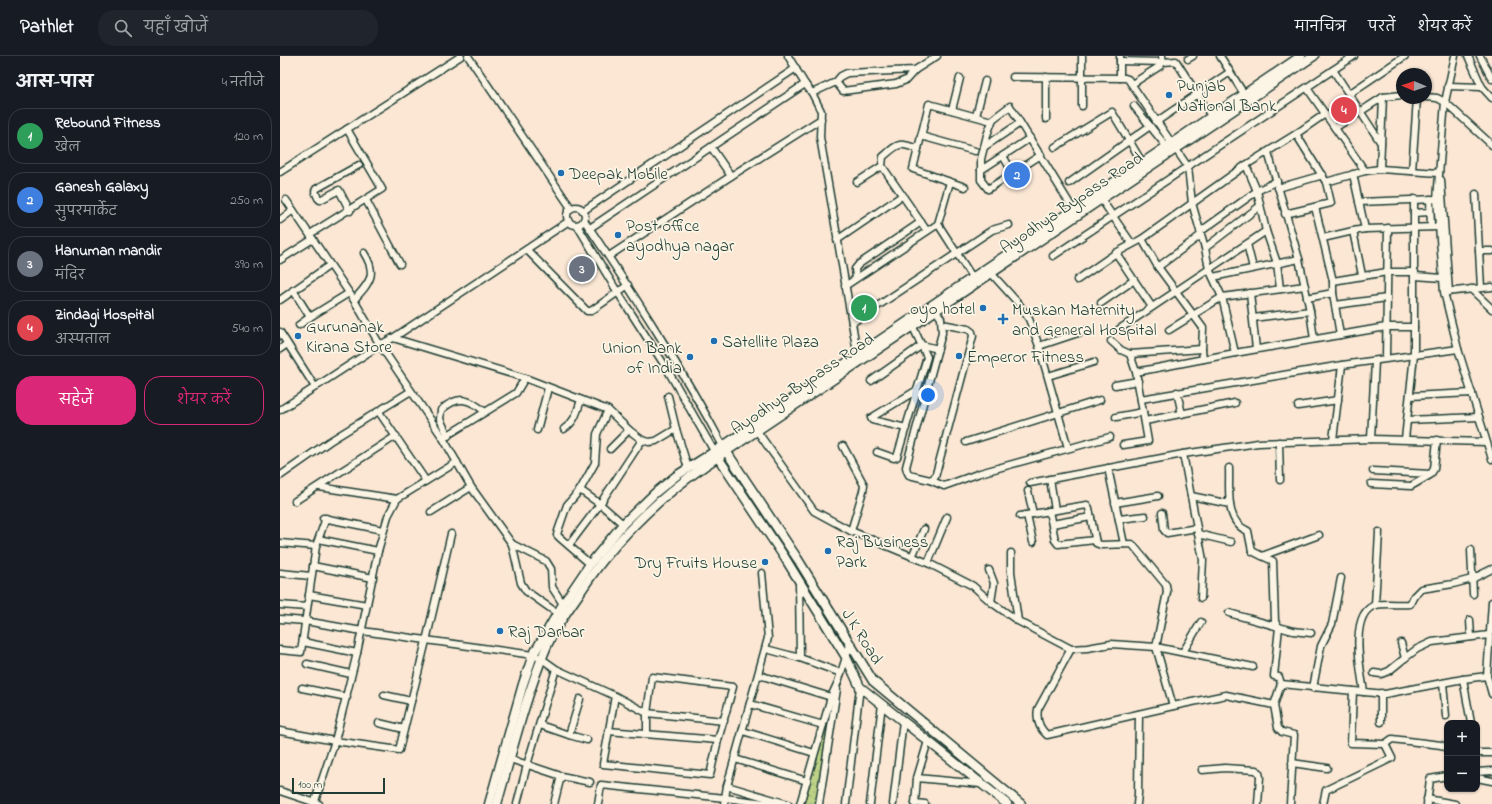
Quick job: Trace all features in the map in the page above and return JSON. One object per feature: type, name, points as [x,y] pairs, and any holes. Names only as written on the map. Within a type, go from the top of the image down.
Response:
[{"type":"main road","name":"Ayodhya Bypass Road","points":[[489,804],[533,655],[563,604],[590,564],[623,524],[655,493],[688,468],[757,431],[913,327],[1171,146],[1211,116],[1301,56]]},
{"type":"main road","name":"Ayodhya Bypass Road","points":[[724,449],[857,354],[1073,209],[1099,196],[1142,162],[1171,146],[1314,56]]},
{"type":"main road","name":"J K Road","points":[[724,449],[797,558],[873,681],[1021,804]]},
{"type":"main road","name":"Ayodhya Bypass Road","points":[[497,804],[531,687],[546,647],[568,610],[603,560],[642,517],[661,499],[716,454]]},
{"type":"main road","name":"J K Road","points":[[716,454],[785,558],[846,658],[860,687],[1007,804]]},
{"type":"main road","points":[[830,632],[838,626]]},
{"type":"street","points":[[280,172],[461,56]]},
{"type":"street","points":[[468,56],[571,208]]},
{"type":"street","points":[[788,56],[812,93],[821,111],[820,137],[859,362]]},
{"type":"street","points":[[836,82],[843,91],[896,84],[906,80],[916,70],[937,56]]},
{"type":"street","points":[[1082,56],[1082,106]]},
{"type":"street","points":[[1220,56],[1244,94]]},
{"type":"street","points":[[1053,256],[1354,56]]},
{"type":"street","points":[[1349,94],[1405,56]]},
{"type":"street","points":[[1455,56],[1445,102],[1437,199],[1438,227],[1443,278],[1458,349],[1492,460]]},
{"type":"street","points":[[1468,56],[1482,87],[1492,98]]},
{"type":"street","points":[[1480,56],[1492,79]]},
{"type":"street","points":[[1120,78],[1120,59],[1158,61],[1163,59],[1176,61],[1211,116]]},
{"type":"street","points":[[1132,84],[1160,66],[1163,59]]},
{"type":"street","points":[[583,210],[796,68]]},
{"type":"street","points":[[812,93],[836,82],[840,76],[847,73],[916,70]]},
{"type":"street","points":[[1333,70],[1381,142]]},
{"type":"street","points":[[1156,122],[1230,72]]},
{"type":"street","points":[[1013,77],[1120,78],[1128,80],[1171,146]]},
{"type":"street","points":[[1046,77],[1046,119]]},
{"type":"street","points":[[952,110],[960,78]]},
{"type":"street","points":[[976,116],[985,81]]},
{"type":"street","points":[[590,228],[805,84]]},
{"type":"street","points":[[1448,86],[1482,87]]},
{"type":"street","points":[[1307,88],[1365,170]]},
{"type":"street","points":[[1335,128],[1383,97],[1396,96]]},
{"type":"street","points":[[1380,169],[1383,97]]},
{"type":"street","points":[[1432,98],[1445,102],[1492,145]]},
{"type":"street","points":[[965,187],[913,170],[930,104],[988,120]]},
{"type":"street","points":[[1412,171],[1416,104]]},
{"type":"street","points":[[1041,155],[988,189],[981,180],[981,159],[991,122],[1010,106],[1041,155],[1073,209]]},
{"type":"street","points":[[1134,106],[1150,126],[1171,146],[1188,166],[1192,203],[1203,232],[1209,269],[1222,297],[1234,353]]},
{"type":"street","points":[[1054,147],[1112,112],[1142,162]]},
{"type":"street","points":[[1077,280],[1116,253],[1142,239],[1246,165],[1325,114]]},
{"type":"street","points":[[609,256],[820,119]]},
{"type":"street","points":[[984,147],[1020,123]]},
{"type":"street","points":[[1069,183],[1150,126]]},
{"type":"street","points":[[280,260],[382,190],[347,129]]},
{"type":"street","points":[[1285,214],[1331,203],[1323,175],[1296,134]]},
{"type":"street","points":[[921,136],[975,151]]},
{"type":"street","points":[[982,170],[1030,138]]},
{"type":"street","points":[[918,149],[904,144],[898,145],[883,157],[882,166],[927,231]]},
{"type":"street","points":[[711,147],[731,176]]},
{"type":"street","points":[[1268,152],[1305,286],[1314,339]]},
{"type":"street","points":[[1003,156],[1013,173]]},
{"type":"street","points":[[350,211],[339,190],[320,200],[315,194],[315,191],[316,189],[359,165]]},
{"type":"street","points":[[1246,165],[1257,191],[1266,231],[1277,263],[1280,289]]},
{"type":"street","points":[[857,182],[882,166]]},
{"type":"street","points":[[1326,182],[1365,170],[1380,169],[1439,174]]},
{"type":"street","points":[[1353,174],[1365,229]]},
{"type":"street","points":[[1439,174],[1442,183],[1446,292]]},
{"type":"street","points":[[1158,267],[1257,191],[1323,175]]},
{"type":"street","points":[[845,286],[938,224],[950,182]]},
{"type":"street","points":[[1476,194],[1481,288]]},
{"type":"street","points":[[837,240],[903,195]]},
{"type":"street","points":[[1099,196],[1132,244]]},
{"type":"street","points":[[1405,439],[1414,355],[1414,199]]},
{"type":"street","points":[[1430,199],[1431,227]]},
{"type":"street","points":[[1359,202],[1437,199]]},
{"type":"street","points":[[286,200],[354,300],[380,345],[411,391],[446,437]]},
{"type":"street","points":[[366,200],[400,264]]},
{"type":"street","points":[[1205,248],[1260,206]]},
{"type":"street","points":[[576,207],[583,210],[585,214],[584,220],[577,225],[571,224],[569,221],[567,214],[571,208],[576,207]]},
{"type":"street","points":[[1315,207],[1333,281],[1333,292],[1340,335]]},
{"type":"street","points":[[280,220],[293,210]]},
{"type":"street","points":[[1414,213],[1430,212]]},
{"type":"street","points":[[584,220],[609,256],[660,337],[704,410],[724,449]]},
{"type":"street","points":[[280,410],[393,338],[569,221]]},
{"type":"street","points":[[856,278],[855,269],[859,264],[921,222]]},
{"type":"street","points":[[938,224],[972,277]]},
{"type":"street","points":[[577,225],[667,368],[716,454]]},
{"type":"street","points":[[852,323],[992,230],[1009,225]]},
{"type":"street","points":[[1323,238],[1353,230],[1438,227]]},
{"type":"street","points":[[1386,358],[1388,228]]},
{"type":"street","points":[[1353,230],[1362,275]]},
{"type":"street","points":[[1118,330],[1266,231]]},
{"type":"street","points":[[1142,239],[1158,267],[1203,328],[1203,359]]},
{"type":"street","points":[[1247,244],[1253,268]]},
{"type":"street","points":[[527,250],[587,311],[591,311],[628,286]]},
{"type":"street","points":[[1479,252],[1492,251]]},
{"type":"street","points":[[354,300],[365,288],[372,274],[370,262],[364,253]]},
{"type":"street","points":[[1116,253],[1152,307]]},
{"type":"street","points":[[1213,277],[1298,259]]},
{"type":"street","points":[[280,300],[330,266]]},
{"type":"street","points":[[1333,281],[1387,272],[1443,278]]},
{"type":"street","points":[[991,273],[1019,304],[1029,319],[1039,346],[1068,448]]},
{"type":"street","points":[[1101,303],[1134,280]]},
{"type":"street","points":[[1169,330],[1222,297],[1305,286]]},
{"type":"street","points":[[1446,292],[1492,287]]},
{"type":"street","points":[[1472,289],[1492,309]]},
{"type":"street","points":[[293,290],[310,317]]},
{"type":"street","points":[[1307,298],[1333,292]]},
{"type":"street","points":[[299,325],[349,293]]},
{"type":"street","points":[[1250,293],[1256,349]]},
{"type":"street","points":[[1335,305],[1387,298]]},
{"type":"street","points":[[936,311],[941,318],[942,333],[906,466],[906,471],[909,475],[930,480],[944,486],[1068,448],[1110,437]]},
{"type":"street","points":[[1253,318],[1310,311]]},
{"type":"street","points":[[930,480],[935,477],[973,336],[972,332],[968,329],[942,324]]},
{"type":"street","points":[[877,452],[894,458],[897,457],[927,357],[913,327]]},
{"type":"street","points":[[1136,372],[1256,349],[1386,327],[1414,327]]},
{"type":"street","points":[[1039,346],[1087,330]]},
{"type":"street","points":[[280,332],[315,387]]},
{"type":"street","points":[[393,338],[525,378],[608,410],[642,440],[656,441],[676,429]]},
{"type":"street","points":[[1111,341],[1121,350],[1130,354],[1202,349]]},
{"type":"street","points":[[280,349],[287,344]]},
{"type":"street","points":[[872,381],[922,345],[938,349]]},
{"type":"street","points":[[1141,399],[1386,358],[1458,349]]},
{"type":"street","points":[[1123,445],[1148,441],[1138,381],[1130,354]]},
{"type":"street","points":[[1371,439],[1375,360]]},
{"type":"street","points":[[1048,376],[1094,362]]},
{"type":"street","points":[[1333,440],[1342,365]]},
{"type":"street","points":[[446,437],[516,393],[525,378]]},
{"type":"street","points":[[1115,385],[1138,381]]},
{"type":"street","points":[[537,430],[548,388]]},
{"type":"street","points":[[906,428],[872,420],[871,418],[917,390]]},
{"type":"street","points":[[280,476],[330,441],[411,391]]},
{"type":"street","points":[[1177,392],[1182,414]]},
{"type":"street","points":[[1410,396],[1472,393]]},
{"type":"street","points":[[668,396],[688,468]]},
{"type":"street","points":[[485,412],[475,404],[465,399],[457,400],[441,410],[440,419],[457,462],[471,487],[512,544],[521,583],[526,591],[557,614]]},
{"type":"street","points":[[564,429],[570,426],[574,421],[581,400]]},
{"type":"street","points":[[966,442],[1100,400]]},
{"type":"street","points":[[1298,406],[1338,400]]},
{"type":"street","points":[[1145,421],[1235,403]]},
{"type":"street","points":[[590,564],[557,535],[567,505],[580,490],[595,463],[597,434],[608,410]]},
{"type":"street","points":[[379,412],[426,481]]},
{"type":"street","points":[[1116,417],[1143,412]]},
{"type":"street","points":[[1407,420],[1479,417]]},
{"type":"street","points":[[610,448],[629,430]]},
{"type":"street","points":[[757,431],[814,511],[852,531],[928,563],[973,586],[990,602],[1018,621],[1071,649],[1111,644],[1156,646],[1253,667]]},
{"type":"street","points":[[295,502],[396,436]]},
{"type":"street","points":[[1030,483],[1183,454],[1258,443],[1371,439],[1486,442]]},
{"type":"street","points":[[568,545],[600,504],[642,440]]},
{"type":"street","points":[[1371,484],[1411,486],[1431,474],[1434,469],[1436,440]]},
{"type":"street","points":[[1279,442],[1280,480]]},
{"type":"street","points":[[843,446],[864,484],[852,531]]},
{"type":"street","points":[[1183,454],[1203,560],[1201,598]]},
{"type":"street","points":[[280,791],[316,804],[336,741],[347,697],[378,551],[388,516],[396,499],[457,462]]},
{"type":"street","points":[[1108,468],[1124,544]]},
{"type":"street","points":[[1229,468],[1230,511],[1234,520],[1243,529],[1248,531],[1252,551],[1274,561],[1275,622],[1279,628],[1274,676],[1279,676],[1281,684],[1274,705],[1278,728],[1282,732],[1294,735],[1290,804]]},
{"type":"street","points":[[1373,471],[1431,474]]},
{"type":"street","points":[[1050,479],[1052,524],[1055,540],[1058,544],[1095,540]]},
{"type":"street","points":[[319,486],[396,499]]},
{"type":"street","points":[[431,512],[471,487]]},
{"type":"street","points":[[580,490],[600,504],[623,524]]},
{"type":"street","points":[[1028,491],[1033,542]]},
{"type":"street","points":[[1115,503],[1158,496]]},
{"type":"street","points":[[1191,496],[1230,504]]},
{"type":"street","points":[[1020,516],[1087,505],[1089,508],[1096,542],[1101,545],[1132,544],[1166,585],[1167,588],[1156,646],[1173,706]]},
{"type":"street","points":[[1162,513],[1164,530],[1167,533],[1198,531],[1231,542]]},
{"type":"street","points":[[1119,519],[1145,516]]},
{"type":"street","points":[[928,563],[947,517]]},
{"type":"street","points":[[1052,524],[1091,517]]},
{"type":"street","points":[[280,650],[301,652],[316,546],[324,518],[383,530]]},
{"type":"street","points":[[912,557],[924,529]]},
{"type":"street","points":[[1375,605],[1379,532]]},
{"type":"street","points":[[280,731],[399,750],[451,534]]},
{"type":"street","points":[[1262,556],[1319,535]]},
{"type":"street","points":[[323,540],[378,551]]},
{"type":"street","points":[[280,543],[316,546]]},
{"type":"street","points":[[512,544],[546,562],[550,566],[552,587],[563,604]]},
{"type":"street","points":[[1471,550],[1473,594]]},
{"type":"street","points":[[1011,553],[1011,572],[1018,621]]},
{"type":"street","points":[[313,566],[373,578]]},
{"type":"street","points":[[1364,692],[1357,650],[1362,618],[1369,609],[1375,605],[1410,604],[1414,596],[1421,589],[1453,584],[1472,578],[1492,569]]},
{"type":"street","points":[[989,570],[994,583],[990,602]]},
{"type":"street","points":[[724,801],[768,638],[762,573]]},
{"type":"street","points":[[280,574],[311,576]]},
{"type":"street","points":[[1313,688],[1321,646],[1332,624],[1341,578]]},
{"type":"street","points":[[799,582],[800,658]]},
{"type":"street","points":[[309,595],[366,605]]},
{"type":"street","points":[[1492,602],[1487,676],[1492,694]]},
{"type":"street","points":[[280,605],[307,607]]},
{"type":"street","points":[[1229,613],[1279,628],[1311,633]]},
{"type":"street","points":[[280,619],[305,621],[362,631],[533,655],[542,659],[556,670],[615,696],[647,713],[724,721]]},
{"type":"street","points":[[1470,620],[1471,637]]},
{"type":"street","points":[[1183,652],[1201,622]]},
{"type":"street","points":[[1374,673],[1382,674],[1389,671],[1417,649],[1432,642],[1471,637],[1490,638]]},
{"type":"street","points":[[303,642],[357,653]]},
{"type":"street","points":[[1401,643],[1405,658]]},
{"type":"street","points":[[800,804],[831,697],[838,682],[850,646]]},
{"type":"street","points":[[766,649],[800,658],[841,673]]},
{"type":"street","points":[[1071,649],[1038,709],[1037,719],[1042,731],[1047,735],[1226,695],[1274,705]]},
{"type":"street","points":[[307,664],[351,674]]},
{"type":"street","points":[[516,804],[556,670]]},
{"type":"street","points":[[759,675],[831,697]]},
{"type":"street","points":[[1281,684],[1381,693],[1487,676]]},
{"type":"street","points":[[615,696],[603,764],[710,776],[718,740],[733,687],[652,677],[647,713],[647,734]]},
{"type":"street","points":[[1463,679],[1470,720]]},
{"type":"street","points":[[819,804],[838,682]]},
{"type":"street","points":[[1443,683],[1446,716]]},
{"type":"street","points":[[846,804],[860,687]]},
{"type":"street","points":[[302,688],[347,697]]},
{"type":"street","points":[[1353,691],[1351,743],[1385,744],[1392,739],[1444,746]]},
{"type":"street","points":[[1381,693],[1382,722]]},
{"type":"street","points":[[384,695],[411,701]]},
{"type":"street","points":[[569,735],[580,699]]},
{"type":"street","points":[[750,704],[824,725]]},
{"type":"street","points":[[870,804],[882,704]]},
{"type":"street","points":[[1137,804],[1139,714]]},
{"type":"street","points":[[893,804],[903,721]]},
{"type":"street","points":[[378,723],[404,729]]},
{"type":"street","points":[[540,725],[588,740]]},
{"type":"street","points":[[608,731],[718,740]]},
{"type":"street","points":[[743,731],[814,753]]},
{"type":"street","points":[[925,804],[915,804],[917,778],[928,741]]},
{"type":"street","points":[[1323,804],[1326,790],[1392,758],[1385,744]]},
{"type":"street","points":[[1480,753],[1492,752]]},
{"type":"street","points":[[510,759],[561,776],[590,782]]},
{"type":"street","points":[[735,759],[807,781]]},
{"type":"street","points":[[1292,764],[1327,768]]},
{"type":"street","points":[[1202,770],[1225,768],[1256,770],[1260,773],[1258,804]]},
{"type":"street","points":[[1480,772],[1492,771]]},
{"type":"street","points":[[554,804],[561,776]]},
{"type":"street","points":[[1444,777],[1430,779],[1427,802],[1455,804]]},
{"type":"street","points":[[917,778],[981,784]]},
{"type":"street","points":[[1480,779],[1492,781]]},
{"type":"street","points":[[598,804],[601,785],[724,801],[773,804]]},
{"type":"street","points":[[727,786],[788,804]]},
{"type":"green space","points":[[833,702],[817,804],[804,804]]},
{"type":"place","name":"Punjab National Bank","points":[[1169,95]]},
{"type":"place","name":"Zindagi Hospital","points":[[1344,110]]},
{"type":"place","name":"Deepak Mobile","points":[[561,173]]},
{"type":"place","name":"Ganesh Galaxy","points":[[1017,175]]},
{"type":"place","name":"Post office ayodhya nagar","points":[[618,235]]},
{"type":"place","name":"Hanuman mandir","points":[[582,269]]},
{"type":"place","name":"Rebound Fitness","points":[[864,308]]},
{"type":"place","name":"oyo hotel","points":[[983,308]]},
{"type":"place","name":"Muskan Maternity and General Hospital","points":[[1003,319]]},
{"type":"place","name":"Gurunanak Kirana Store","points":[[298,336]]},
{"type":"place","name":"Satellite Plaza","points":[[714,341]]},
{"type":"place","name":"Emperor Fitness","points":[[959,356]]},
{"type":"place","name":"Union Bank of India","points":[[690,357]]},
{"type":"place","name":"Raj Business Park","points":[[828,551]]},
{"type":"place","name":"Dry Fruits House","points":[[765,562]]},
{"type":"place","name":"Raj Darbar","points":[[500,631]]}]
